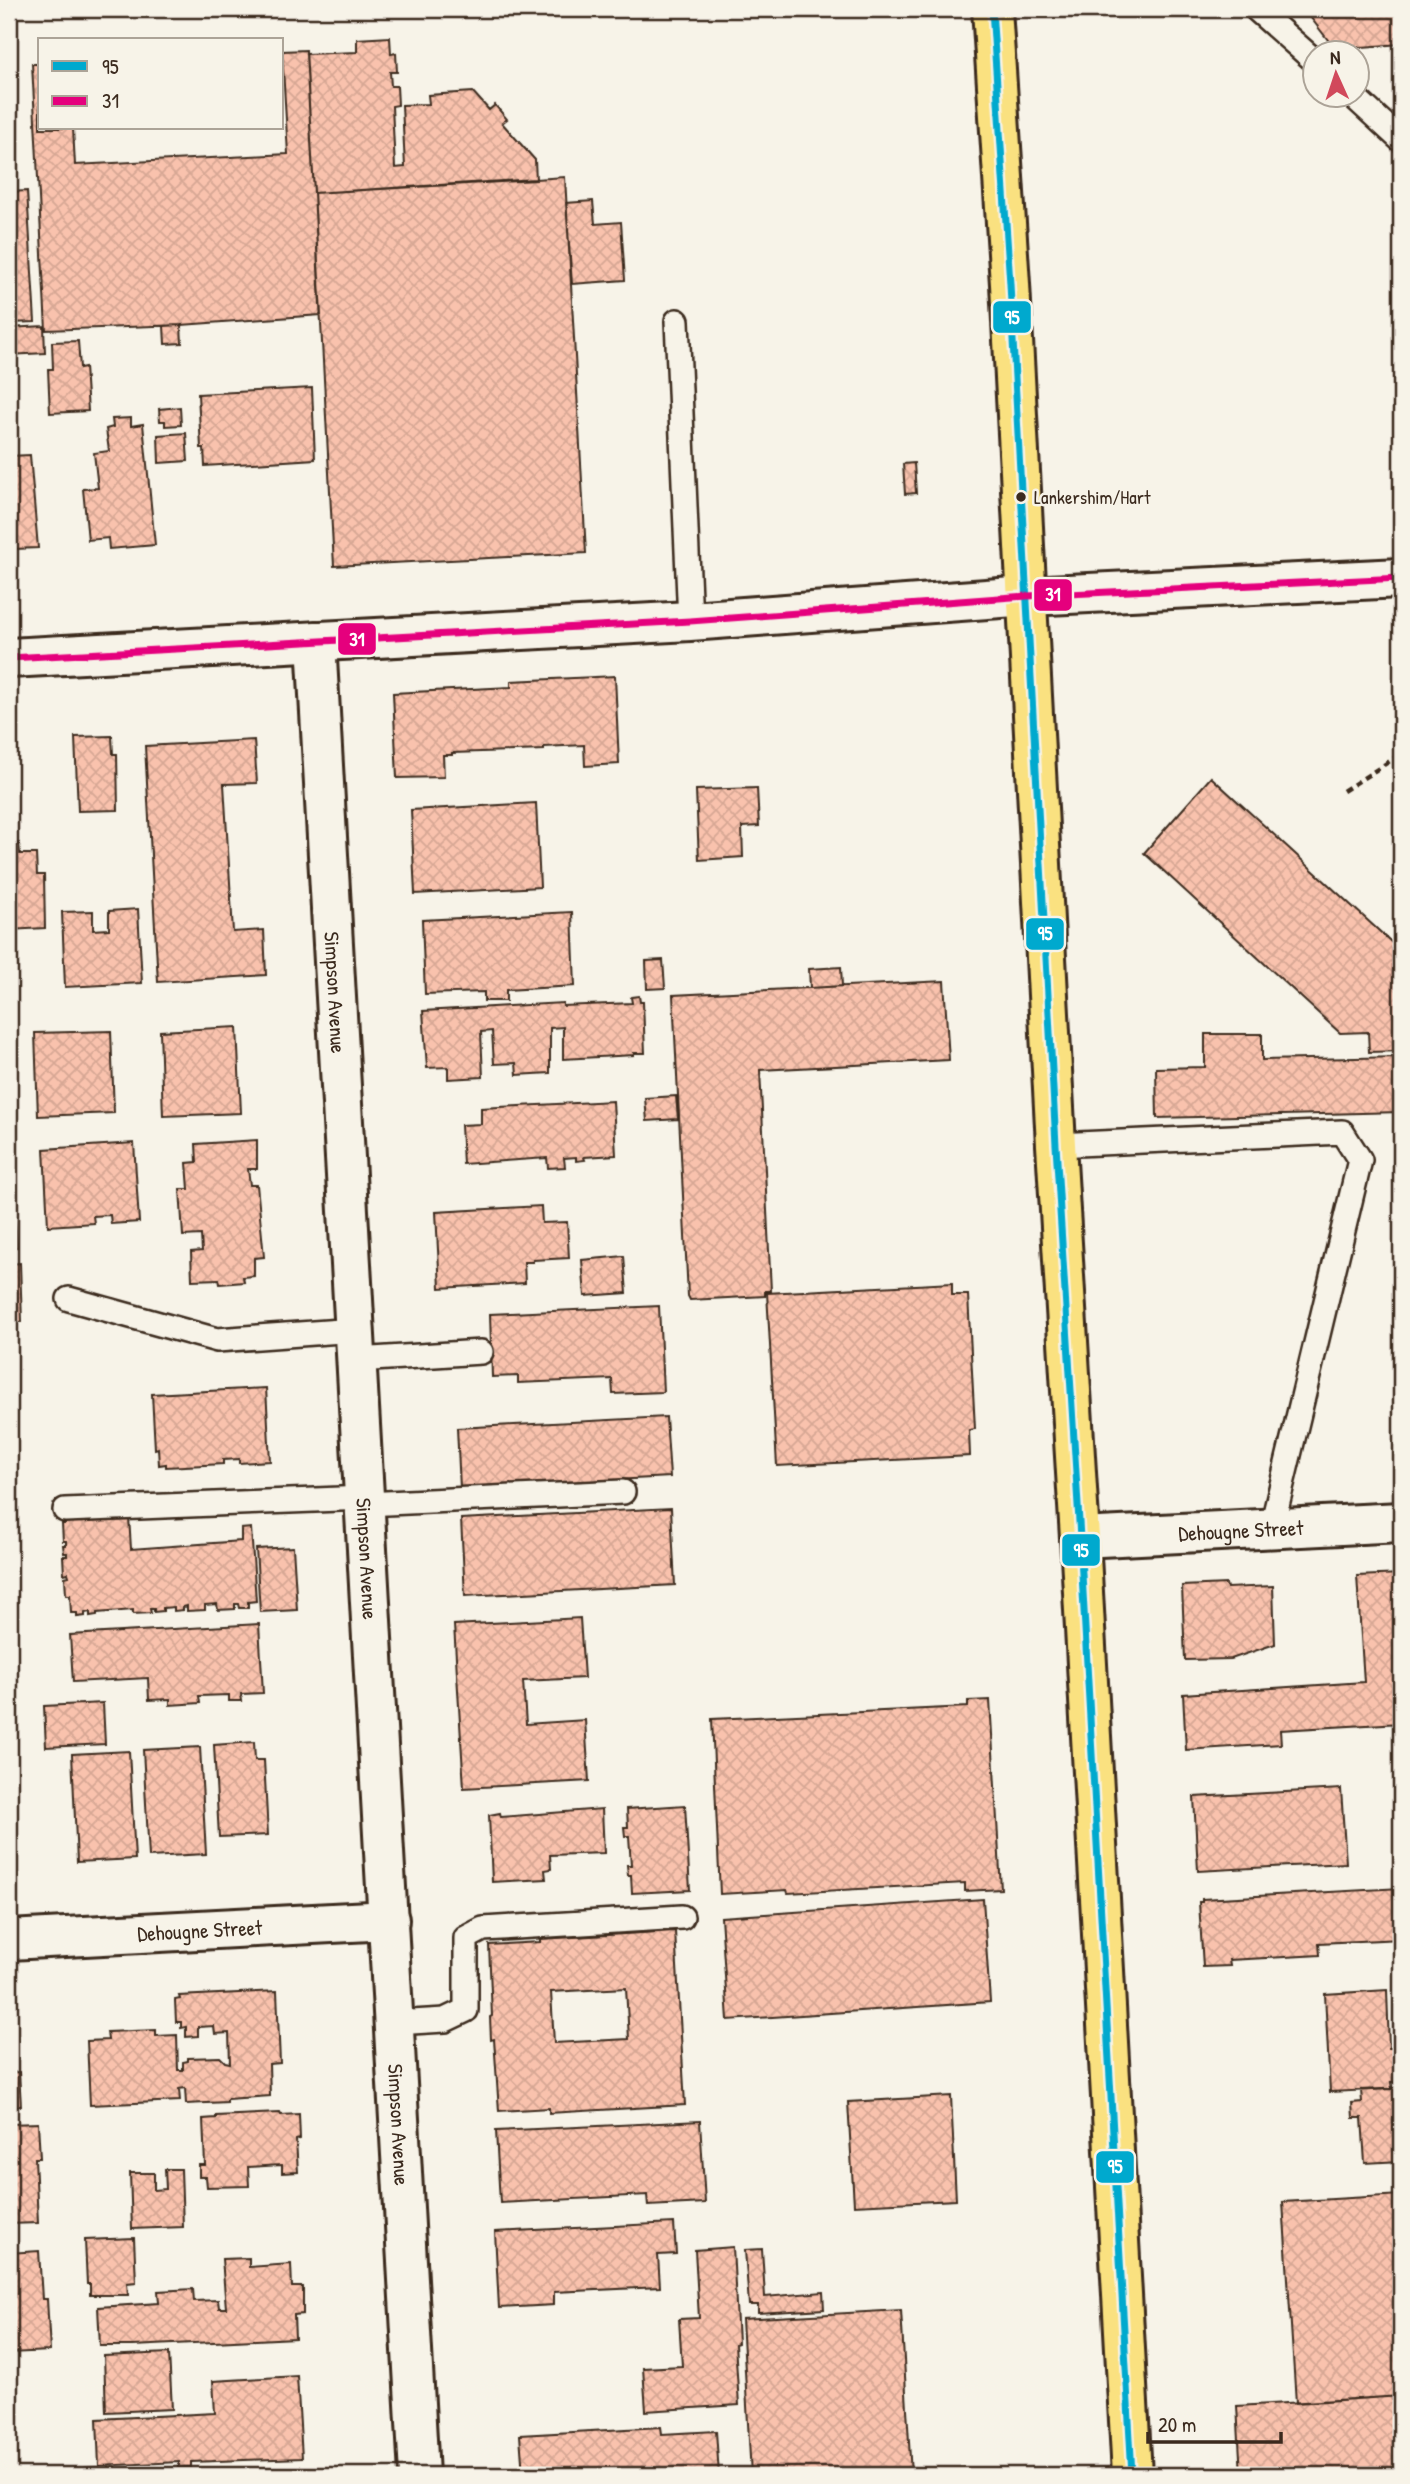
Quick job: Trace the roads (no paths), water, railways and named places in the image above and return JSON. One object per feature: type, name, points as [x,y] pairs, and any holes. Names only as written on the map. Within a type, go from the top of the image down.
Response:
[{"type":"main road","points":[[992,9],[1010,284],[1132,2475]]},
{"type":"street","points":[[9,658],[690,621],[1027,596],[1401,578]]},
{"type":"street","name":"Simpson Avenue","points":[[316,641],[419,2475]]},
{"type":"street","name":"Dehougne Street","points":[[1080,1538],[1401,1522]]},
{"type":"street","name":"Dehougne Street","points":[[9,1940],[389,1920]]},
{"type":"lane","points":[[1256,9],[1302,50]]},
{"type":"lane","points":[[1367,108],[1401,139]]},
{"type":"lane","points":[[677,321],[690,621]]},
{"type":"lane","points":[[1056,1145],[1342,1132],[1360,1160],[1271,1530]]},
{"type":"lane","points":[[69,1300],[216,1340],[481,1352]]},
{"type":"lane","points":[[65,1510],[624,1492]]},
{"type":"lane","points":[[395,2023],[445,2020],[466,2010],[466,1938],[483,1929],[682,1917]]},
{"type":"place","name":"Lankershim/Hart","points":[[1021,497]]}]
